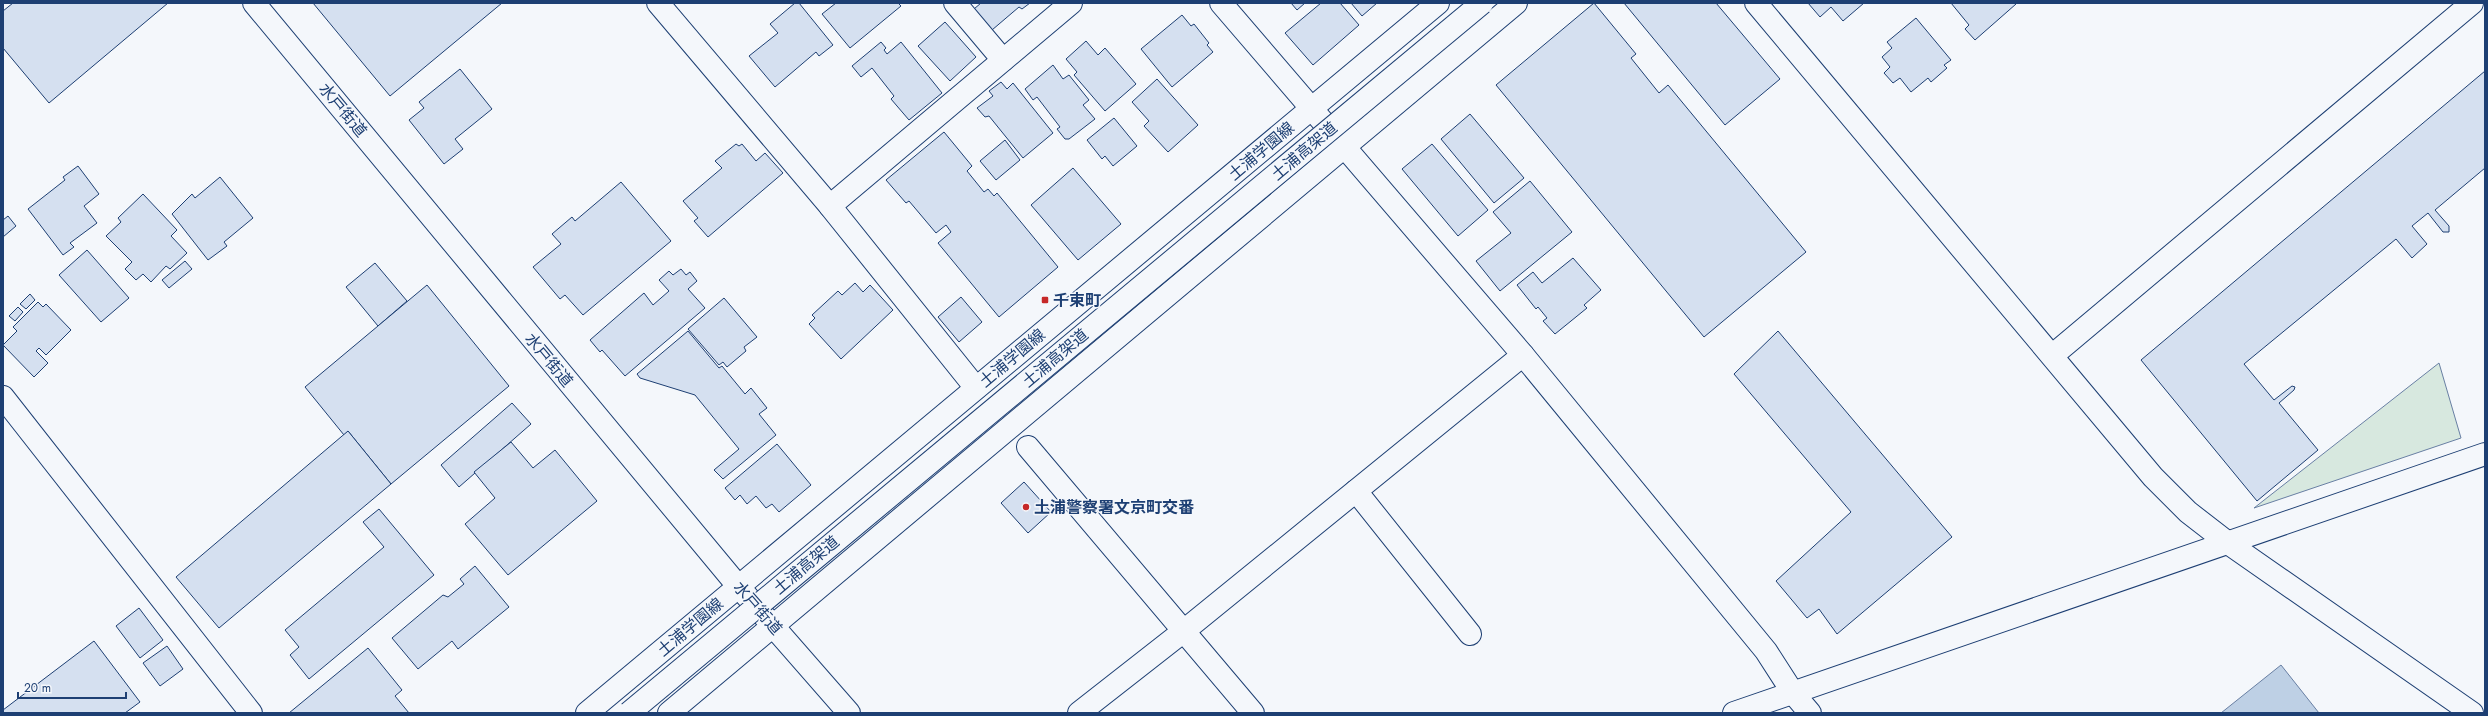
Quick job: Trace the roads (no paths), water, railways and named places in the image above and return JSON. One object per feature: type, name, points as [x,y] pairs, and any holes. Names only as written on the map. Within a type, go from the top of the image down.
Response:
[{"type":"main road","name":"水戸街道","points":[[254,3],[738,586],[849,713]]},
{"type":"main road","points":[[658,3],[830,206],[976,388]]},
{"type":"main road","points":[[956,3],[1003,60]]},
{"type":"main road","points":[[830,206],[1071,3]]},
{"type":"main road","points":[[1221,3],[1310,110],[1345,148],[1523,355],[1766,651],[1793,693],[1810,713]]},
{"type":"main road","name":"土浦学園線","points":[[587,713],[1438,3]]},
{"type":"main road","name":"土浦高架道","points":[[629,713],[1482,3]]},
{"type":"main road","points":[[669,713],[1345,148],[1516,3]]},
{"type":"main road","points":[[1756,3],[2053,355],[2153,477],[2188,512],[2228,543],[2472,713]]},
{"type":"main road","points":[[2053,355],[2468,4]]},
{"type":"main road","points":[[1079,713],[1185,630],[1523,355]]},
{"type":"main road","points":[[3,397],[251,713]]},
{"type":"main road","points":[[1028,447],[1185,630],[1253,713]]},
{"type":"main road","points":[[1734,713],[2485,454]]},
{"type":"main road","points":[[1356,491],[1470,634]]},
{"type":"water","points":[[2281,665],[2319,713],[2221,713]]},
{"type":"place","name":"千束町","points":[[1045,300]]},
{"type":"place","name":"土浦警察署文京町交番","points":[[1026,507]]}]
